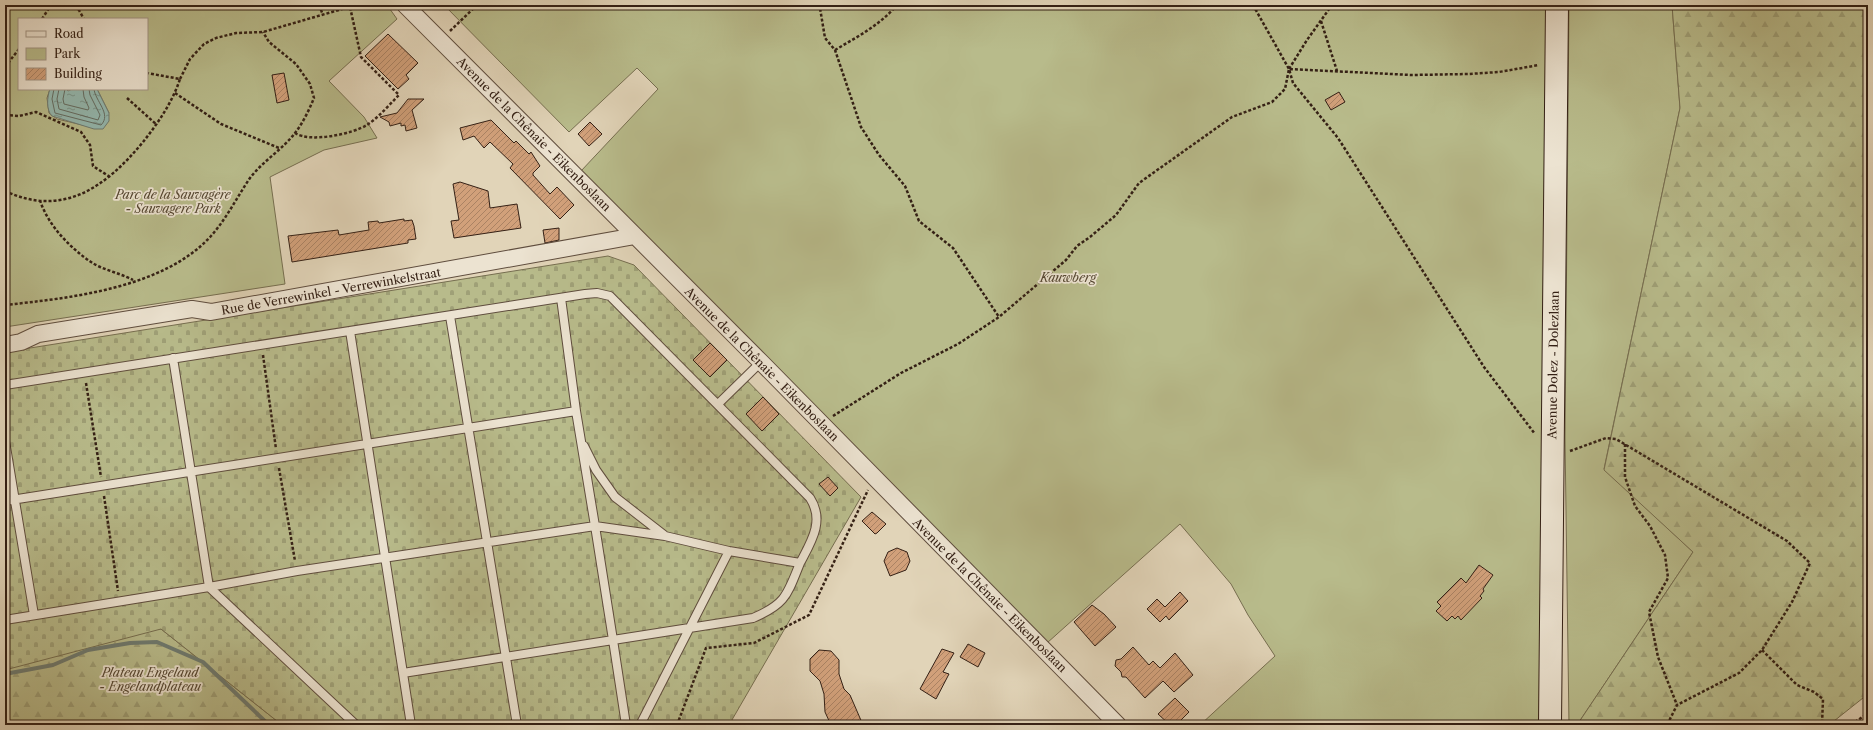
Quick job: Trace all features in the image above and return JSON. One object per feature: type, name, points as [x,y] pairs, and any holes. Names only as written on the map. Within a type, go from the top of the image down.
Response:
[{"type":"street","name":"Avenue de la Chênaie - Eikenboslaan","points":[[405,5],[761,362],[1118,725]]},
{"type":"street","name":"Avenue Dolez - Dolezlaan","points":[[1550,725],[1557,5]]},
{"type":"street","name":"Rue de Verrewinkel - Verrewinkelstraat","points":[[5,345],[21,342],[38,334],[192,309],[212,312],[635,236]]},
{"type":"lane","points":[[5,385],[597,293],[610,296],[810,498],[815,506],[817,526],[784,600],[771,610],[753,618],[403,673]]},
{"type":"lane","points":[[561,298],[576,411],[626,725]]},
{"type":"lane","points":[[450,316],[517,725]]},
{"type":"lane","points":[[350,332],[411,725]]},
{"type":"lane","points":[[173,358],[209,587],[356,725]]},
{"type":"lane","points":[[718,404],[761,362]]},
{"type":"lane","points":[[5,501],[576,411]]},
{"type":"lane","points":[[581,439],[596,470],[615,497],[665,536]]},
{"type":"lane","points":[[5,441],[34,615]]},
{"type":"lane","points":[[5,620],[384,558],[595,526],[665,536],[729,551],[800,563]]},
{"type":"lane","points":[[640,725],[729,551]]},
{"type":"path","points":[[43,18],[51,5]]},
{"type":"path","points":[[76,5],[83,18]]},
{"type":"path","points":[[319,5],[323,15]]},
{"type":"path","points":[[5,191],[20,198],[40,200],[74,197],[85,193],[110,177],[157,125],[175,93],[190,59],[204,44],[216,38],[236,33],[263,32],[356,5]]},
{"type":"path","points":[[440,40],[477,5]]},
{"type":"path","points":[[817,5],[821,7],[826,38],[835,50],[861,127],[879,154],[905,186],[919,221],[953,248],[999,317]]},
{"type":"path","points":[[835,50],[862,34],[884,18],[896,5]]},
{"type":"path","points":[[1253,5],[1289,69],[1293,83],[1338,138],[1484,367],[1543,444],[1552,450],[1565,452],[1606,438],[1616,438],[1787,541],[1810,563],[1792,602],[1762,650],[1739,673],[1678,705],[1667,725]]},
{"type":"path","points":[[821,424],[901,373],[958,344],[999,317],[1066,260],[1077,246],[1116,215],[1139,183],[1232,116],[1272,102],[1285,89],[1289,69],[1332,5]]},
{"type":"path","points":[[295,133],[302,138],[316,138],[360,128],[379,115],[399,95],[361,57],[350,7]]},
{"type":"path","points":[[1321,20],[1337,71]]},
{"type":"path","points":[[5,305],[84,294],[134,281],[151,275],[186,257],[210,237],[228,215],[250,178],[295,133],[314,98],[310,84],[296,64],[269,42],[263,32]]},
{"type":"path","points":[[5,67],[18,50]]},
{"type":"path","points":[[1289,69],[1412,75],[1470,74],[1499,72],[1556,62]]},
{"type":"path","points":[[148,73],[180,79]]},
{"type":"path","points":[[175,93],[221,124],[279,148]]},
{"type":"path","points":[[127,98],[157,125]]},
{"type":"path","points":[[5,115],[19,116],[36,112],[81,132],[90,145],[93,166],[110,177]]},
{"type":"path","points":[[40,200],[44,212],[72,247],[92,262],[134,281]]},
{"type":"path","points":[[1625,444],[1625,477],[1635,506],[1650,526],[1665,555],[1668,578],[1649,612],[1658,657],[1678,705]]},
{"type":"path","points":[[1762,650],[1797,685],[1814,692],[1823,699],[1822,725]]},
{"type":"path","points":[[1851,725],[1868,713]]},
{"type":"green space","name":"Parc de la Sauvagère - Sauvagere Park","points":[[5,5],[387,5],[397,19],[329,81],[364,117],[377,138],[324,150],[270,177],[285,284],[5,327]]},
{"type":"green space","name":"Kauwberg","points":[[444,5],[1550,5],[1543,725],[1200,725],[1275,656],[1248,615],[1231,584],[1180,524],[1047,643],[581,171],[658,89],[637,68],[569,132]]},
{"type":"green space","points":[[1569,5],[1672,5],[1680,108],[1604,469],[1693,552],[1577,725],[1569,725],[1565,438]]},
{"type":"green space","points":[[1672,5],[1868,5],[1868,694],[1829,725],[1577,725],[1693,552],[1604,470],[1680,108]]},
{"type":"green space","points":[[608,256],[634,265],[861,497],[729,725],[282,725],[161,629],[5,670],[5,352]]},
{"type":"green space","name":"Plateau Engeland - Engelandplateau","points":[[5,623],[161,629],[282,725],[5,725]]},
{"type":"water","points":[[50,90],[98,90],[109,113],[109,121],[103,129],[94,129],[52,116],[49,110],[48,96]]},
{"type":"building","points":[[388,34],[418,63],[406,75],[409,79],[398,89],[365,56]]},
{"type":"building","points":[[284,73],[289,100],[277,103],[272,75]]},
{"type":"building","points":[[1339,92],[1345,102],[1331,110],[1325,100]]},
{"type":"building","points":[[408,99],[424,99],[412,110],[417,128],[406,131],[405,125],[401,126],[401,123],[390,126],[389,122],[380,117],[397,113]]},
{"type":"building","points":[[491,120],[514,143],[516,141],[529,154],[531,152],[540,166],[533,173],[533,175],[550,194],[557,187],[574,205],[560,219],[510,168],[513,164],[490,142],[484,148],[474,136],[463,140],[460,128]]},
{"type":"building","points":[[590,122],[602,134],[589,146],[578,134]]},
{"type":"building","points":[[460,182],[488,191],[490,208],[517,204],[521,228],[454,238],[451,221],[459,220],[453,184]]},
{"type":"building","points":[[404,219],[404,221],[412,220],[414,226],[416,239],[408,240],[408,243],[292,262],[288,236],[338,230],[339,235],[369,230],[368,222],[378,221],[379,223]]},
{"type":"building","points":[[559,228],[559,240],[545,243],[543,230]]},
{"type":"building","points":[[710,343],[727,360],[710,377],[693,360]]},
{"type":"building","points":[[763,397],[779,414],[762,431],[746,414]]},
{"type":"building","points":[[828,477],[838,488],[830,496],[819,484]]},
{"type":"building","points":[[872,512],[886,524],[875,534],[862,521]]},
{"type":"building","points":[[897,548],[907,552],[910,561],[906,570],[890,576],[884,561],[888,552]]},
{"type":"building","points":[[1479,565],[1493,575],[1483,589],[1484,591],[1480,596],[1482,598],[1461,620],[1458,616],[1455,619],[1452,616],[1447,621],[1436,611],[1441,606],[1437,602],[1461,578],[1466,583]]},
{"type":"building","points":[[1180,592],[1188,601],[1169,620],[1166,616],[1160,622],[1147,609],[1157,599],[1165,607]]},
{"type":"building","points":[[1092,605],[1104,614],[1116,627],[1095,646],[1074,622]]},
{"type":"building","points":[[968,644],[985,653],[978,667],[960,657]]},
{"type":"building","points":[[1133,647],[1149,665],[1153,661],[1160,668],[1175,653],[1193,675],[1174,692],[1163,681],[1145,698],[1126,677],[1122,677],[1121,672],[1115,666],[1116,660],[1121,659]]},
{"type":"building","points":[[942,649],[954,653],[943,672],[949,674],[936,699],[920,689]]},
{"type":"building","points":[[819,650],[831,651],[839,660],[839,674],[844,689],[850,695],[863,725],[831,725],[825,712],[824,694],[820,681],[810,671],[810,659]]},
{"type":"building","points":[[1175,698],[1189,712],[1176,725],[1170,725],[1158,714]]},
{"type":"waterway","points":[[5,674],[53,665],[88,650],[130,643],[157,642],[203,662],[269,725]]}]
